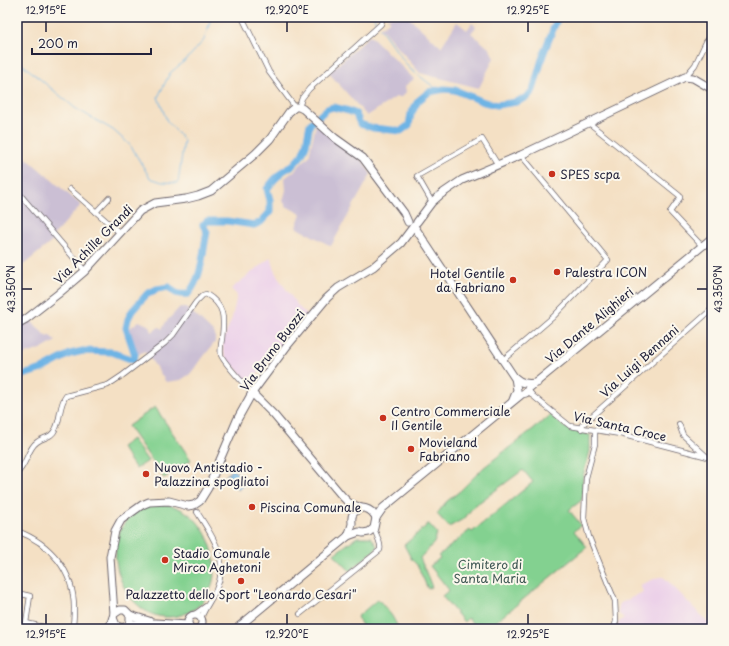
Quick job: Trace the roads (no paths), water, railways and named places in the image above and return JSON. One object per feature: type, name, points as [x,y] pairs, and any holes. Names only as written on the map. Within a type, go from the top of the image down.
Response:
[{"type":"main road","points":[[405,238],[412,222],[440,195],[462,180],[522,155],[685,77],[693,78],[712,89]]},
{"type":"main road","points":[[297,107],[310,115],[335,138],[363,158],[412,222],[523,389]]},
{"type":"main road","name":"Via Achille Grandi","points":[[17,324],[26,319],[58,294],[84,271],[140,212],[155,203],[192,198],[211,191],[270,139],[289,112],[297,107]]},
{"type":"main road","points":[[405,238],[414,233],[421,236]]},
{"type":"main road","name":"Via Bruno Buozzi","points":[[195,508],[208,488],[237,420],[254,391],[302,328],[327,298],[338,288],[372,267],[405,238]]},
{"type":"main road","name":"Via Dante Alighieri","points":[[371,530],[376,518],[383,508],[512,402],[523,389],[537,383],[712,238]]},
{"type":"main road","points":[[254,391],[256,398],[349,503],[352,515],[352,524],[348,536]]},
{"type":"main road","points":[[195,508],[177,502],[163,500],[142,504],[121,520],[115,531],[110,557],[114,623],[116,628],[124,627],[129,624],[195,623]]},
{"type":"main road","name":"Via Dante Alighieri","points":[[349,503],[360,508],[371,510],[383,508]]},
{"type":"main road","points":[[352,515],[360,508]]},
{"type":"main road","points":[[371,510],[376,518]]},
{"type":"main road","points":[[352,524],[355,530],[359,532]]},
{"type":"main road","points":[[236,629],[348,536],[371,530]]},
{"type":"main road","points":[[113,592],[123,610]]},
{"type":"main road","points":[[109,629],[117,611],[123,610],[128,612],[130,615],[155,623]]},
{"type":"main road","points":[[129,624],[131,619],[130,615]]},
{"type":"street","points":[[242,17],[269,72],[297,107],[309,89],[381,24],[383,17]]},
{"type":"street","points":[[685,77],[695,65],[706,42],[712,35]]},
{"type":"street","points":[[693,78],[695,65]]},
{"type":"street","points":[[589,123],[680,196],[670,212],[702,246]]},
{"type":"street","points":[[432,202],[417,176],[482,139],[498,165]]},
{"type":"street","points":[[503,360],[553,317],[608,260],[522,155]]},
{"type":"street","points":[[70,189],[120,233]]},
{"type":"street","points":[[17,191],[84,271]]},
{"type":"street","points":[[96,212],[109,198]]},
{"type":"street","points":[[17,473],[24,465],[32,448],[38,442],[51,436],[56,429],[62,401],[66,396],[108,385],[123,375],[165,343],[173,335],[196,302],[203,295],[206,294],[216,301],[223,313],[224,320],[221,348],[223,358],[254,391]]},
{"type":"street","name":"Via Luigi Bennani","points":[[581,429],[582,425],[712,309]]},
{"type":"street","name":"Via Santa Croce","points":[[523,389],[570,426],[581,429],[620,434],[709,457]]},
{"type":"street","points":[[679,424],[683,435],[709,457]]},
{"type":"street","points":[[595,430],[595,444],[586,478],[584,518],[589,537],[615,601],[616,613],[614,629]]},
{"type":"street","points":[[195,508],[216,542],[221,559],[220,575],[216,590],[195,623]]},
{"type":"street","points":[[300,614],[380,550],[381,545],[371,530]]},
{"type":"street","points":[[17,531],[30,536],[44,545],[63,566],[68,577],[74,599],[72,629]]},
{"type":"street","points":[[17,593],[30,596],[26,623]]},
{"type":"street","points":[[195,623],[207,605]]},
{"type":"street","points":[[17,624],[25,626],[26,623],[52,629]]},
{"type":"water","points":[[232,469],[243,478],[241,481],[243,486],[238,490],[234,484],[229,483],[226,479],[226,476]]},
{"type":"waterway","points":[[17,60],[75,108],[113,130],[130,145],[150,178],[162,182],[178,183],[184,140],[167,121],[158,97],[170,73],[187,59],[204,40],[210,22],[209,17]]},
{"type":"waterway","points":[[374,17],[377,24]]},
{"type":"waterway","points":[[17,377],[42,369],[70,354],[83,351],[112,352],[133,360],[135,355],[126,328],[132,311],[147,294],[157,289],[169,287],[177,294],[188,294],[197,280],[207,232],[203,225],[207,221],[227,221],[254,225],[261,222],[270,212],[270,200],[267,189],[283,171],[293,165],[302,155],[306,145],[310,124],[327,109],[333,107],[349,111],[356,114],[360,124],[373,128],[401,131],[409,125],[411,114],[418,101],[429,92],[444,89],[455,90],[484,102],[497,105],[516,102],[527,97],[533,90],[544,52],[558,17]]},
{"type":"waterway","points":[[380,28],[409,68],[438,90]]},
{"type":"place","name":"SPES scpa","points":[[552,174]]},
{"type":"place","name":"Palestra ICON","points":[[557,272]]},
{"type":"place","name":"Hotel Gentile da Fabriano","points":[[513,280]]},
{"type":"place","name":"Centro Commerciale Il Gentile","points":[[383,418]]},
{"type":"place","name":"Movieland Fabriano","points":[[411,449]]},
{"type":"place","name":"Nuovo Antistadio - Palazzina spogliatoi","points":[[146,474]]},
{"type":"place","name":"Piscina Comunale","points":[[252,507]]},
{"type":"place","name":"Stadio Comunale Mirco Aghetoni","points":[[165,560]]},
{"type":"place","name":"Palazzetto dello Sport \"Leonardo Cesari\"","points":[[241,581]]},
{"type":"park label","name":"Cimitero di Santa Maria","points":[[490,571]]}]
